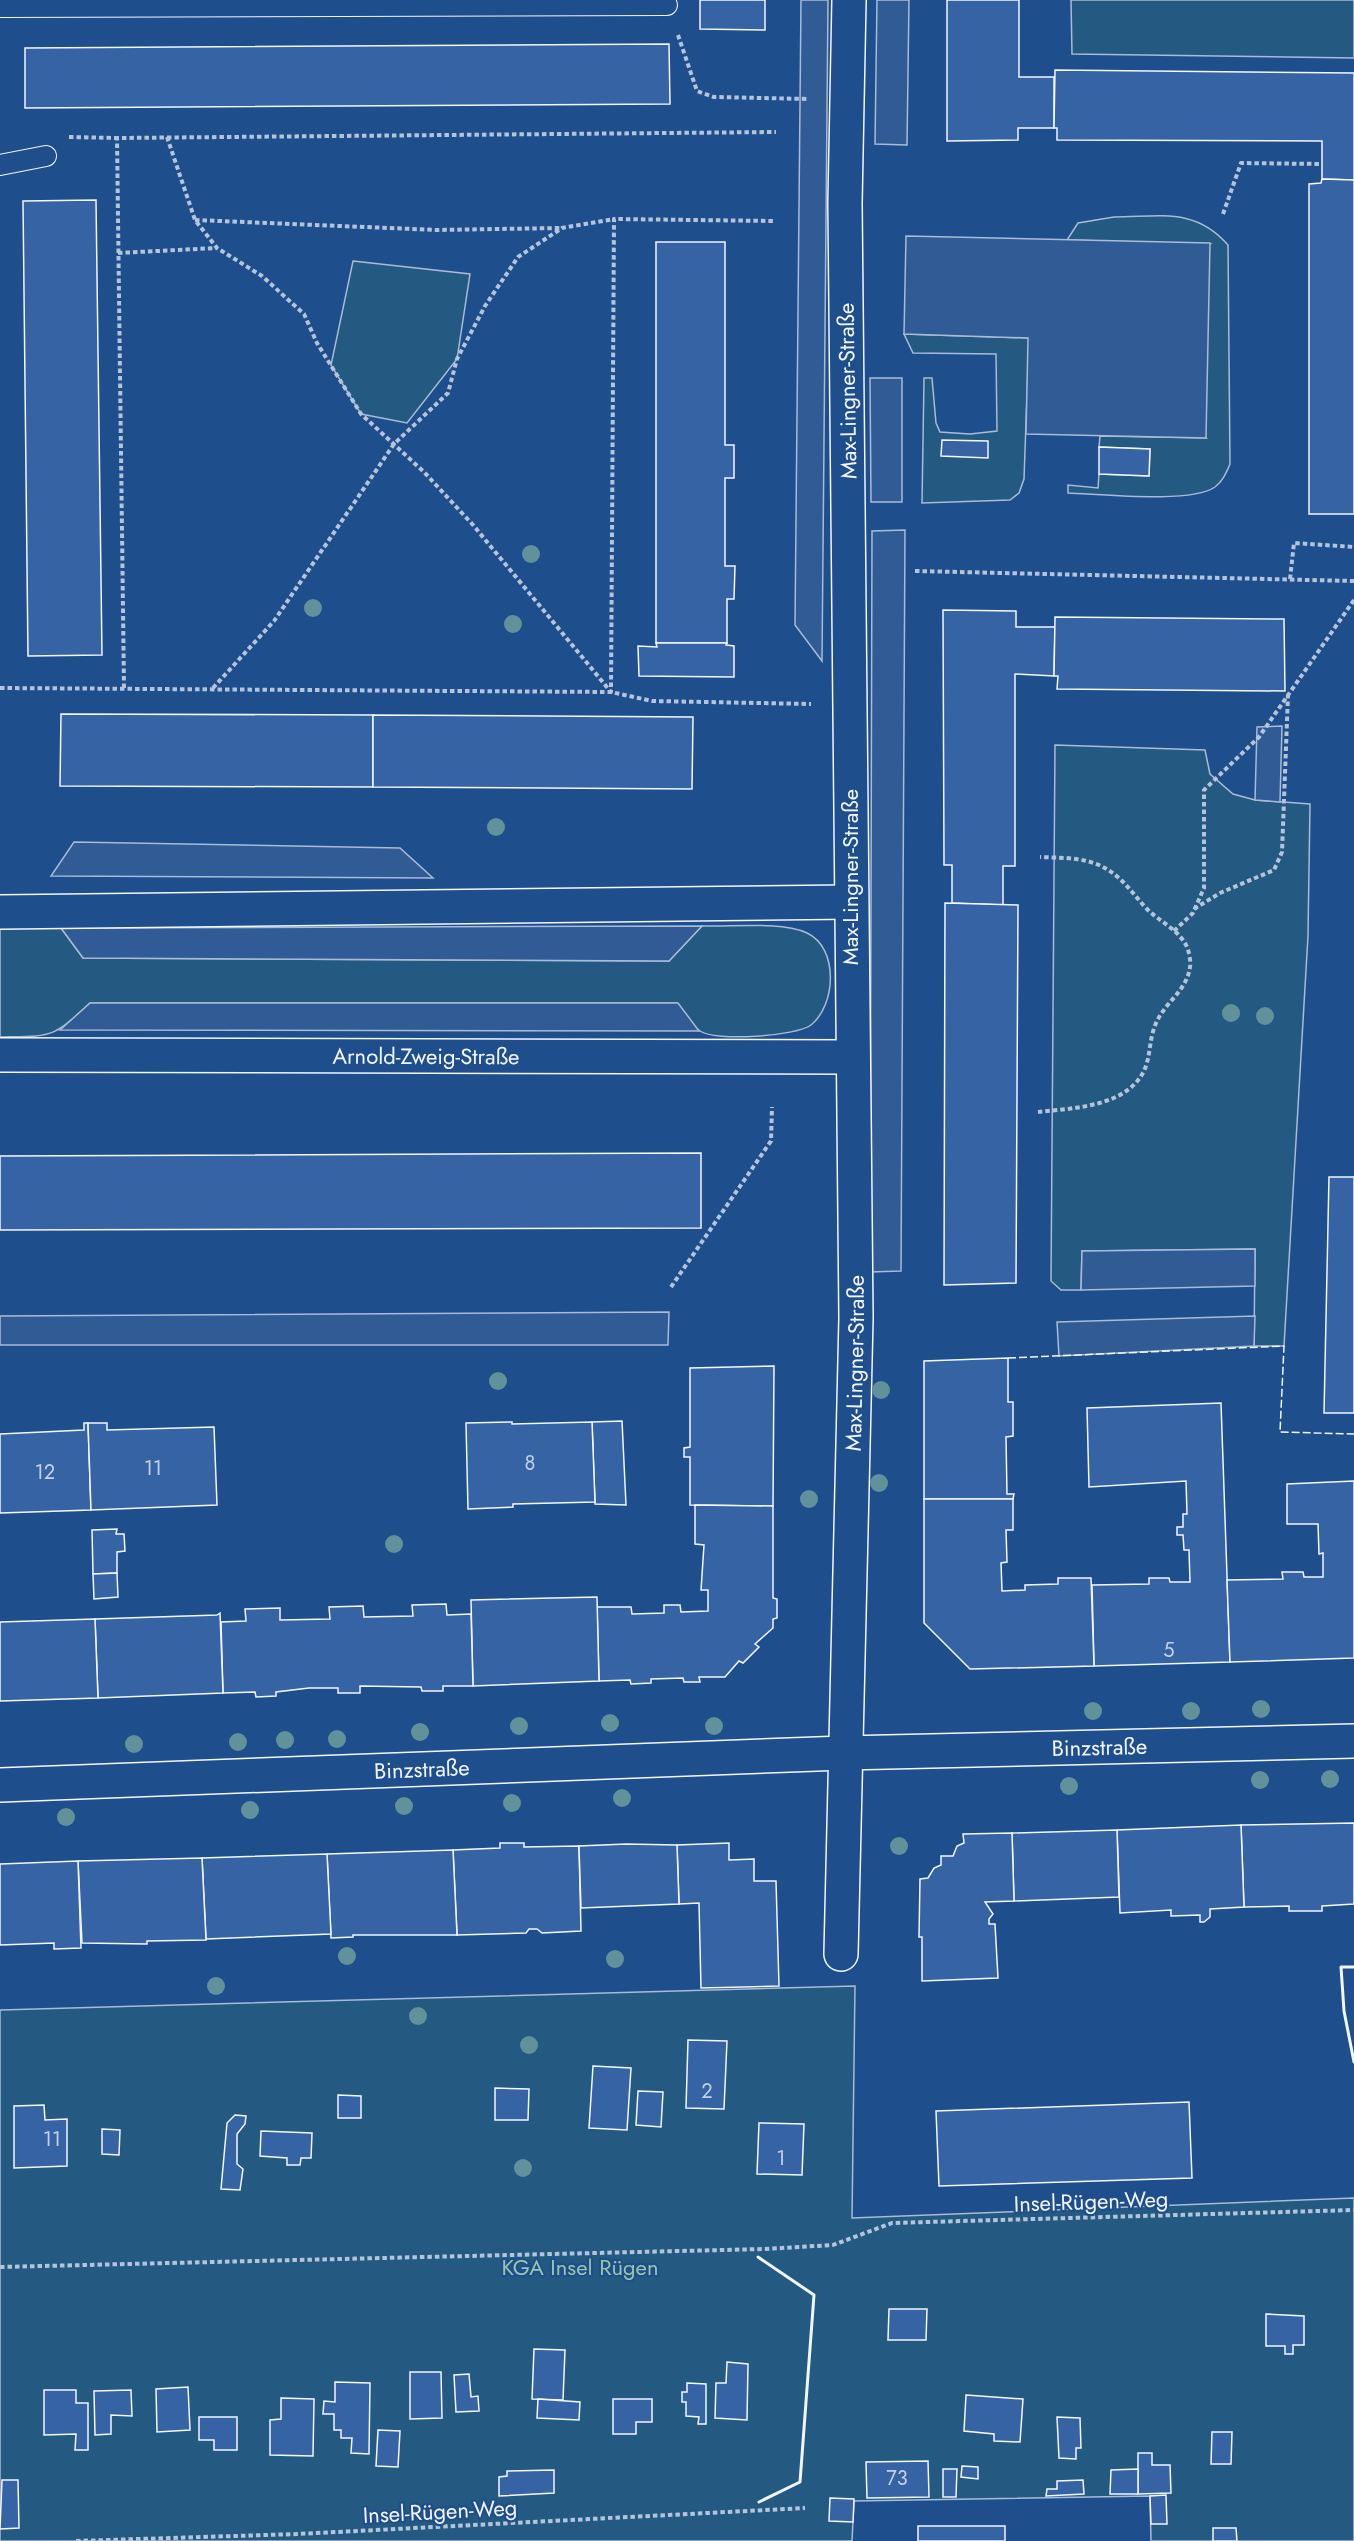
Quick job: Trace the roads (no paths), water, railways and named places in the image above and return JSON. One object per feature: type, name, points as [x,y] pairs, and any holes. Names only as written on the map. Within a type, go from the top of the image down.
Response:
[{"type":"street","name":"Max-Lingner-Straße","points":[[844,1754],[856,1318],[851,1057],[845,203],[849,0]]},
{"type":"street","points":[[0,912],[850,902]]},
{"type":"street","name":"Arnold-Zweig-Straße","points":[[0,1055],[851,1057]]},
{"type":"street","name":"Binzstraße","points":[[0,1785],[844,1754],[1354,1741]]},
{"type":"street","points":[[841,1954],[844,1754]]},
{"type":"lane","points":[[0,7],[667,5]]},
{"type":"lane","points":[[0,165],[46,156]]},
{"type":"park label","name":"KGA Insel Rügen","points":[[580,2267]]}]
